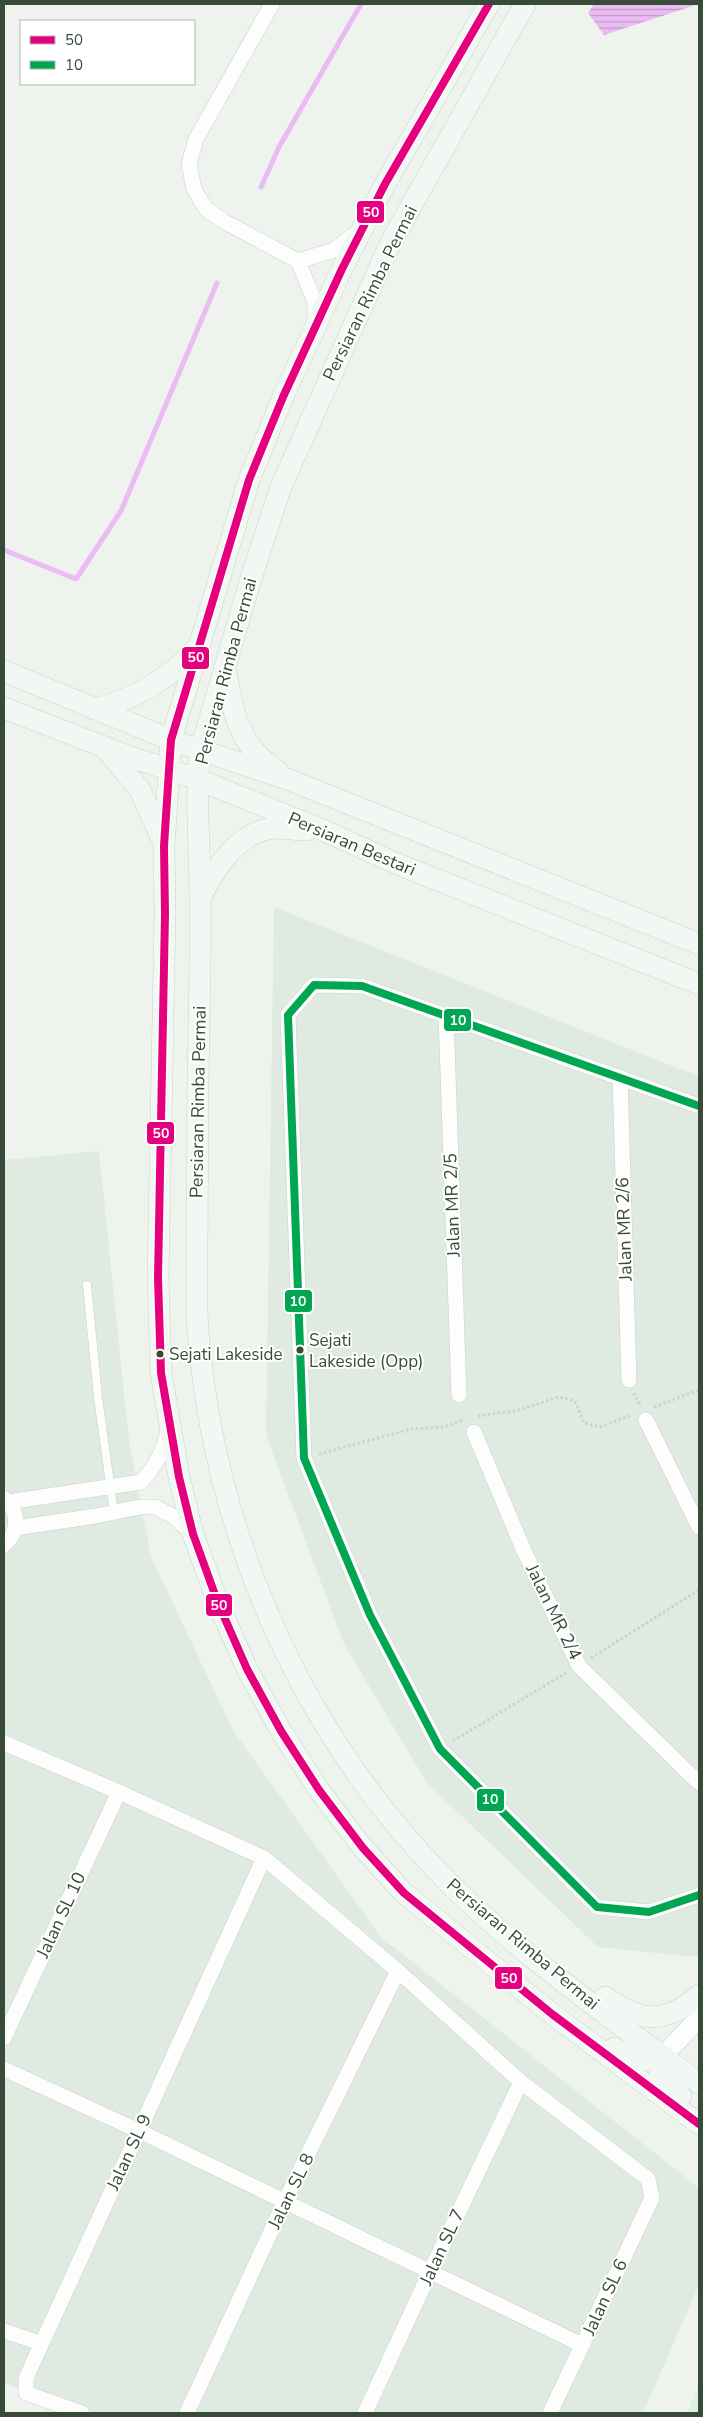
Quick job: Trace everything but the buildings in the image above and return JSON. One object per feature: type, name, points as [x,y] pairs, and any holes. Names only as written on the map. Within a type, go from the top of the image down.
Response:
[{"type":"main road","name":"Persiaran Rimba Permai","points":[[489,4],[385,184],[314,328],[283,397],[249,480],[171,740],[164,846],[165,914],[158,1278],[161,1374],[180,1477],[193,1534],[218,1603],[247,1669],[281,1731],[319,1790],[363,1848],[404,1893],[552,2014],[699,2124]]},
{"type":"main road","name":"Persiaran Rimba Permai","points":[[525,4],[392,240],[349,331],[280,489],[200,752],[197,780],[200,898],[198,1330],[209,1414],[226,1500],[252,1578],[284,1651],[321,1719],[352,1766],[394,1822],[449,1883],[515,1942],[699,2083]]},
{"type":"main road","points":[[94,709],[129,698],[147,688],[183,664],[198,646]]},
{"type":"main road","points":[[225,668],[232,704],[241,732],[255,752],[287,779]]},
{"type":"main road","name":"Persiaran Bestari","points":[[4,671],[200,752],[287,779],[699,944]]},
{"type":"main road","name":"Persiaran Bestari","points":[[4,708],[104,747],[197,780],[325,831],[395,864],[699,984]]},
{"type":"main road","points":[[104,747],[140,790],[157,824],[164,846]]},
{"type":"main road","points":[[200,898],[224,857],[259,832],[276,828],[325,831]]},
{"type":"main road","points":[[449,1883],[622,2009],[640,2017],[659,2016],[683,2010],[699,1995]]},
{"type":"main road","points":[[462,1940],[541,1991],[617,2051],[638,2061],[663,2056],[660,2078],[699,2109]]},
{"type":"street","points":[[272,4],[199,133],[189,164],[194,189],[206,209],[224,222],[298,261],[315,302],[314,328]]},
{"type":"street","points":[[298,261],[334,250],[362,228]]},
{"type":"street","points":[[699,1106],[362,986],[314,985],[288,1015],[304,1458],[370,1615],[440,1748],[597,1907],[649,1912],[699,1895]]},
{"type":"street","name":"Jalan MR 2/5","points":[[446,1015],[459,1395]]},
{"type":"street","name":"Jalan MR 2/6","points":[[620,1077],[629,1380]]},
{"type":"street","points":[[649,1414],[699,1527]]},
{"type":"street","points":[[4,1544],[15,1528],[15,1514],[6,1500],[141,1482],[153,1470],[162,1456],[170,1424]]},
{"type":"street","name":"Jalan MR 2/4","points":[[474,1432],[524,1551],[579,1666],[699,1783]]},
{"type":"street","points":[[15,1528],[114,1513],[140,1507],[155,1507],[173,1516],[193,1534]]},
{"type":"street","points":[[4,1743],[119,1792],[264,1858],[398,1971],[522,2082]]},
{"type":"street","name":"Jalan SL 10","points":[[4,2038],[119,1792]]},
{"type":"street","name":"Jalan SL 9","points":[[82,2413],[26,2393],[26,2378],[40,2343],[264,1858]]},
{"type":"street","name":"Jalan SL 8","points":[[187,2413],[285,2201],[398,1971]]},
{"type":"street","points":[[663,2056],[699,2018]]},
{"type":"street","points":[[4,2069],[139,2131],[582,2345]]},
{"type":"street","name":"Jalan SL 6","points":[[522,2082],[648,2178],[652,2198],[550,2413]]},
{"type":"street","name":"Jalan SL 7","points":[[365,2413],[430,2272],[522,2082]]},
{"type":"street","points":[[4,2331],[40,2343]]},
{"type":"lane","points":[[87,1285],[98,1397],[114,1513]]},
{"type":"path","points":[[649,1414],[699,1390]]},
{"type":"shaded area","points":[[594,4],[699,4],[604,35],[588,13]]},
{"type":"shaded area","points":[[274,907],[699,1075],[699,1954],[696,1957],[598,1947],[427,1783],[344,1644],[266,1435]]},
{"type":"shaded area","name":"Sejati Lakeside","points":[[99,1151],[129,1441],[151,1557],[234,1732],[381,1937],[699,2188],[699,2285],[643,2413],[87,2413],[4,2383],[4,1160]]},
{"type":"shaded area","points":[[699,2385],[699,2413],[687,2413]]},
{"type":"waterway","points":[[261,187],[279,147],[361,4]]},
{"type":"waterway","points":[[4,550],[76,579],[121,511],[217,283]]},
{"type":"transit line","name":"50","points":[[489,4],[385,184],[342,269],[283,397],[249,480],[171,740],[164,846],[165,914],[158,1278],[161,1373],[179,1477],[193,1534],[218,1603],[247,1669],[281,1731],[319,1790],[363,1848],[404,1893],[552,2014],[699,2124]]},
{"type":"transit line","name":"10","points":[[699,1106],[362,986],[314,985],[288,1015],[304,1458],[370,1615],[440,1749],[597,1907],[649,1912],[699,1895]]},
{"type":"place","name":"Sejati Lakeside (Opp)","points":[[300,1350]]},
{"type":"place","name":"Sejati Lakeside","points":[[160,1354]]}]
